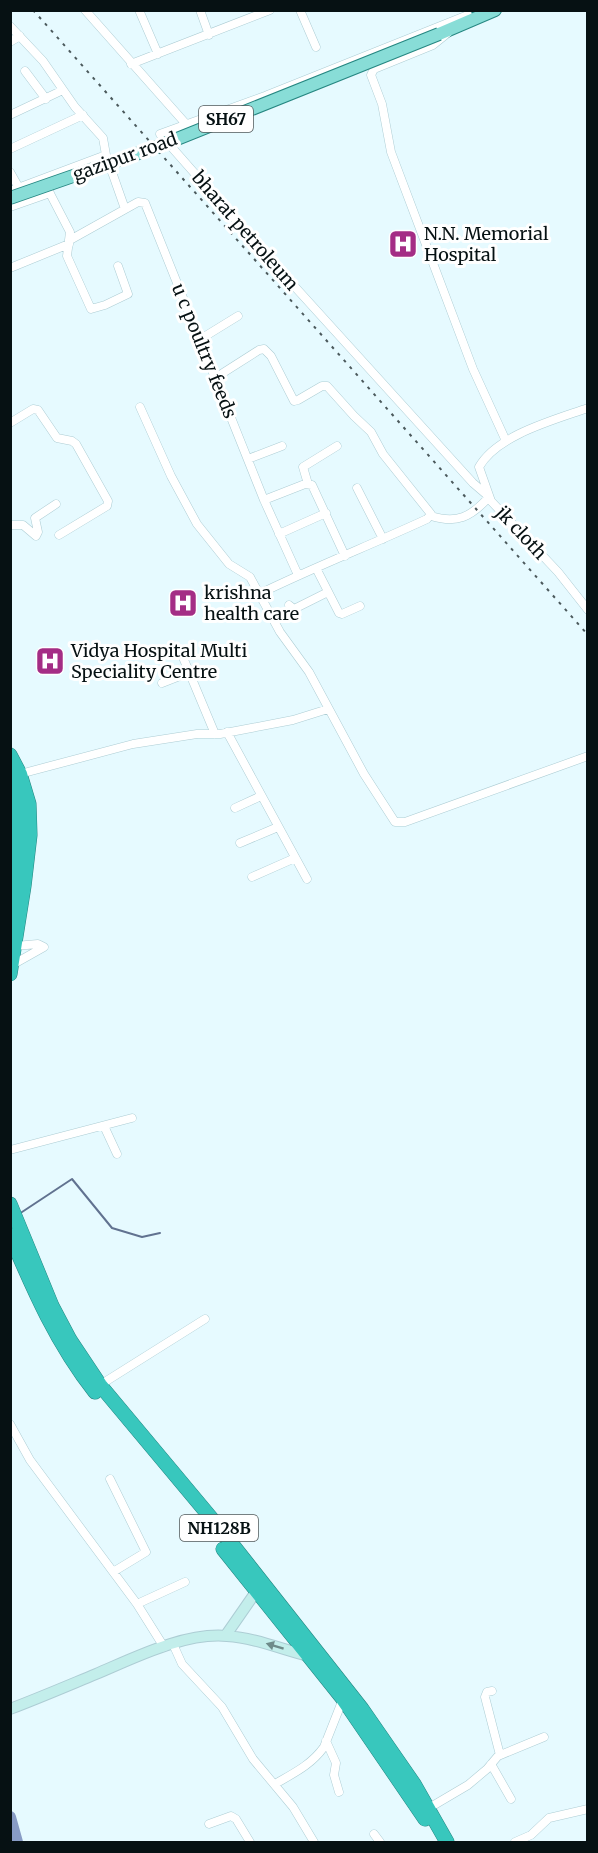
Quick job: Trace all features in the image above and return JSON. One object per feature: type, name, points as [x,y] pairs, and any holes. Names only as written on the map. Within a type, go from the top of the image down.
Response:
[{"type":"highway","points":[[10,755],[15,776],[28,804],[30,836],[10,910]]},
{"type":"highway","points":[[11,970],[15,946],[17,884]]},
{"type":"highway","name":"NH128B","points":[[10,1204],[52,1306],[70,1340],[100,1384],[260,1587],[309,1657],[343,1700],[421,1812],[437,1842]]},
{"type":"highway","name":"NH128B","points":[[10,1235],[35,1294],[74,1366],[324,1660],[400,1761],[447,1842]]},
{"type":"main road","name":"SH67","points":[[452,29],[477,13],[495,10]]},
{"type":"main road","name":"gazipur road","points":[[13,193],[162,145],[452,29]]},
{"type":"street","points":[[85,10],[186,124]]},
{"type":"street","points":[[139,10],[158,54]]},
{"type":"street","points":[[200,10],[209,36]]},
{"type":"street","points":[[131,64],[209,36],[270,10]]},
{"type":"street","points":[[300,10],[316,47]]},
{"type":"street","name":"bharat petroleum","points":[[477,13],[265,96],[162,132],[161,135],[472,483],[488,496]]},
{"type":"street","points":[[10,26],[43,61],[63,90],[103,138],[106,155],[125,209],[70,242],[10,268]]},
{"type":"street","points":[[452,29],[438,43],[374,69],[371,75],[382,104],[391,153],[473,369],[506,441]]},
{"type":"street","points":[[10,42],[20,36]]},
{"type":"street","points":[[25,71],[46,99]]},
{"type":"street","points":[[10,115],[63,90]]},
{"type":"street","points":[[10,149],[83,115]]},
{"type":"street","points":[[10,172],[13,193],[106,155]]},
{"type":"street","points":[[43,180],[70,232],[68,260],[91,309],[128,294],[118,266]]},
{"type":"street","points":[[10,207],[50,193]]},
{"type":"street","name":"u c poultry feeds","points":[[125,209],[138,202],[145,203],[264,500],[298,575]]},
{"type":"street","points":[[199,340],[238,316]]},
{"type":"street","points":[[215,378],[264,349],[271,356],[294,400],[322,386],[327,386],[352,415],[371,432],[383,454],[430,511],[431,516]]},
{"type":"street","points":[[140,407],[171,476],[197,524],[229,564],[250,577],[280,632],[309,672],[328,709],[395,822],[588,756]]},
{"type":"street","name":"jk cloth","points":[[587,607],[488,496],[478,467],[506,441],[526,430],[588,408]]},
{"type":"street","points":[[10,423],[33,409],[38,410],[57,438],[76,444],[108,501],[107,506],[59,535]]},
{"type":"street","points":[[248,459],[282,446]]},
{"type":"street","points":[[337,446],[302,468],[308,484],[315,490],[345,556]]},
{"type":"street","points":[[264,500],[308,484]]},
{"type":"street","points":[[357,488],[383,539]]},
{"type":"street","points":[[259,594],[431,516],[447,520],[464,517],[476,511],[488,496]]},
{"type":"street","points":[[10,525],[23,525],[37,535],[35,518],[56,504]]},
{"type":"street","points":[[279,534],[326,513]]},
{"type":"street","points":[[316,568],[340,614],[360,606]]},
{"type":"street","points":[[290,605],[294,609],[328,592]]},
{"type":"street","points":[[182,655],[215,734]]},
{"type":"street","points":[[162,683],[190,672]]},
{"type":"street","points":[[15,776],[133,744],[197,734],[227,732],[299,718],[328,709]]},
{"type":"street","points":[[227,732],[307,879]]},
{"type":"street","points":[[235,808],[261,796]]},
{"type":"street","points":[[240,843],[278,827]]},
{"type":"street","points":[[252,877],[296,858]]},
{"type":"street","points":[[11,970],[44,947],[40,944],[15,946]]},
{"type":"street","points":[[10,1150],[132,1118]]},
{"type":"street","points":[[104,1126],[117,1154]]},
{"type":"street","points":[[100,1384],[205,1319]]},
{"type":"street","points":[[10,1425],[30,1460],[182,1664],[222,1707],[253,1759],[293,1807],[314,1842]]},
{"type":"street","points":[[110,1479],[146,1552],[113,1572]]},
{"type":"street","points":[[137,1604],[185,1582]]},
{"type":"street","points":[[226,1635],[260,1587]]},
{"type":"street","points":[[10,1709],[168,1645],[201,1637],[226,1635],[259,1641],[324,1660]]},
{"type":"street","points":[[492,1691],[487,1692],[485,1697],[500,1755]]},
{"type":"street","points":[[275,1784],[310,1763],[319,1754],[343,1700]]},
{"type":"street","points":[[429,1808],[462,1790],[495,1758],[544,1737]]},
{"type":"street","points":[[326,1741],[336,1762],[334,1775],[339,1792]]},
{"type":"street","points":[[491,1764],[511,1799]]},
{"type":"street","points":[[515,1842],[531,1835],[545,1821],[555,1816],[575,1814],[588,1809]]},
{"type":"street","points":[[209,1824],[231,1816],[236,1819],[250,1842]]},
{"type":"street","points":[[374,1834],[380,1842]]},
{"type":"waterway","points":[[19,1214],[72,1179],[112,1228],[142,1237],[160,1233]]},
{"type":"waterway","points":[[10,1817],[17,1842]]},
{"type":"railway","points":[[33,10],[588,635]]},
{"type":"place","name":"N.N. Memorial Hospital","points":[[403,244]]},
{"type":"place","name":"krishna health care","points":[[183,603]]},
{"type":"place","name":"Vidya Hospital Multi Speciality Centre","points":[[50,661]]}]
